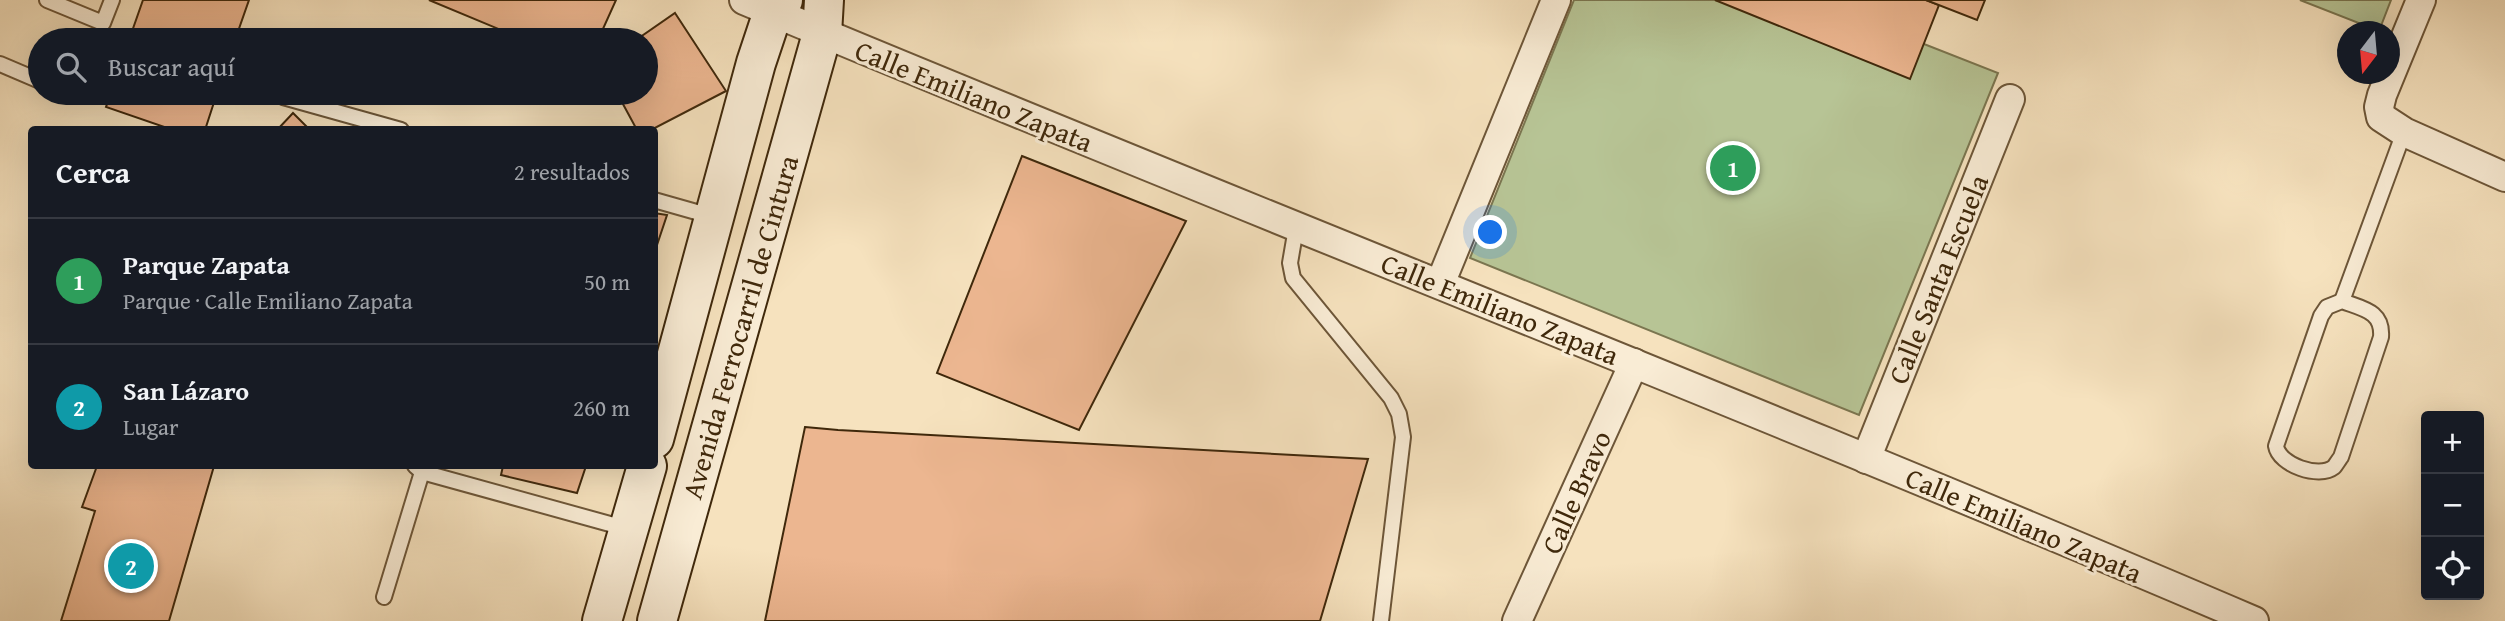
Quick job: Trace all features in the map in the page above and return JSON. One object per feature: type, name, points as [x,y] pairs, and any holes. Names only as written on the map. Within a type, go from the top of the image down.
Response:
[{"type":"street","points":[[1440,284],[1556,0]]},
{"type":"street","points":[[2421,0],[2382,95],[2379,107],[2381,117],[2404,132],[2505,177]]},
{"type":"street","name":"Calle Emiliano Zapata","points":[[766,4],[823,17],[1296,228],[1866,458],[2241,618]]},
{"type":"street","name":"Avenida Ferrocarril de Cintura","points":[[658,425],[756,63],[766,4]]},
{"type":"street","name":"Avenida Ferrocarril de Cintura","points":[[657,621],[823,17]]},
{"type":"street","name":"Calle Santa Escuela","points":[[1866,458],[2010,99]]},
{"type":"street","name":"Calle Bravo","points":[[1517,621],[1634,363]]},
{"type":"street","name":"Avenida Ferrocarril de Cintura","points":[[602,621],[646,469]]},
{"type":"lane","points":[[47,0],[103,23],[112,0]]},
{"type":"lane","points":[[0,64],[28,76]]},
{"type":"lane","points":[[312,105],[387,126]]},
{"type":"lane","points":[[2342,301],[2368,310],[2376,317],[2381,326],[2381,337],[2341,457],[2335,466],[2325,471],[2314,471],[2282,459],[2277,454],[2276,446],[2321,316],[2327,307],[2342,301],[2404,132]]},
{"type":"lane","points":[[658,201],[716,217]]},
{"type":"lane","points":[[1296,228],[1290,263],[1293,278],[1391,398],[1399,414],[1403,437],[1381,621]]},
{"type":"lane","points":[[384,597],[419,469],[629,529]]},
{"type":"green space","points":[[1574,0],[1715,0],[1924,44],[1998,73],[1859,415],[1470,258]]},
{"type":"green space","points":[[2300,0],[2391,0],[2383,21],[2354,21]]},
{"type":"building","points":[[143,0],[249,0],[239,28],[133,28]]},
{"type":"building","points":[[429,0],[616,0],[603,28],[496,28]]},
{"type":"building","points":[[1715,0],[1926,0],[1939,5],[1910,79]]},
{"type":"building","points":[[1926,0],[1985,0],[1977,20]]},
{"type":"building","points":[[675,13],[726,91],[658,126],[635,126],[623,105],[658,105],[658,28],[653,28]]},
{"type":"building","points":[[213,105],[206,126],[161,126],[106,107]]},
{"type":"building","points":[[293,113],[306,126],[281,126]]},
{"type":"building","points":[[1022,156],[1186,221],[1079,430],[937,373]]},
{"type":"building","points":[[658,214],[667,215],[658,242]]},
{"type":"building","points":[[805,427],[1368,459],[1320,621],[765,621]]},
{"type":"building","points":[[96,469],[213,469],[169,621],[61,621],[95,511],[82,507]]},
{"type":"building","points":[[502,469],[585,469],[577,493],[501,475]]},
{"type":"place","name":"Parque Zapata","points":[[1733,168]]},
{"type":"place","name":"San Lázaro","points":[[131,566]]}]
